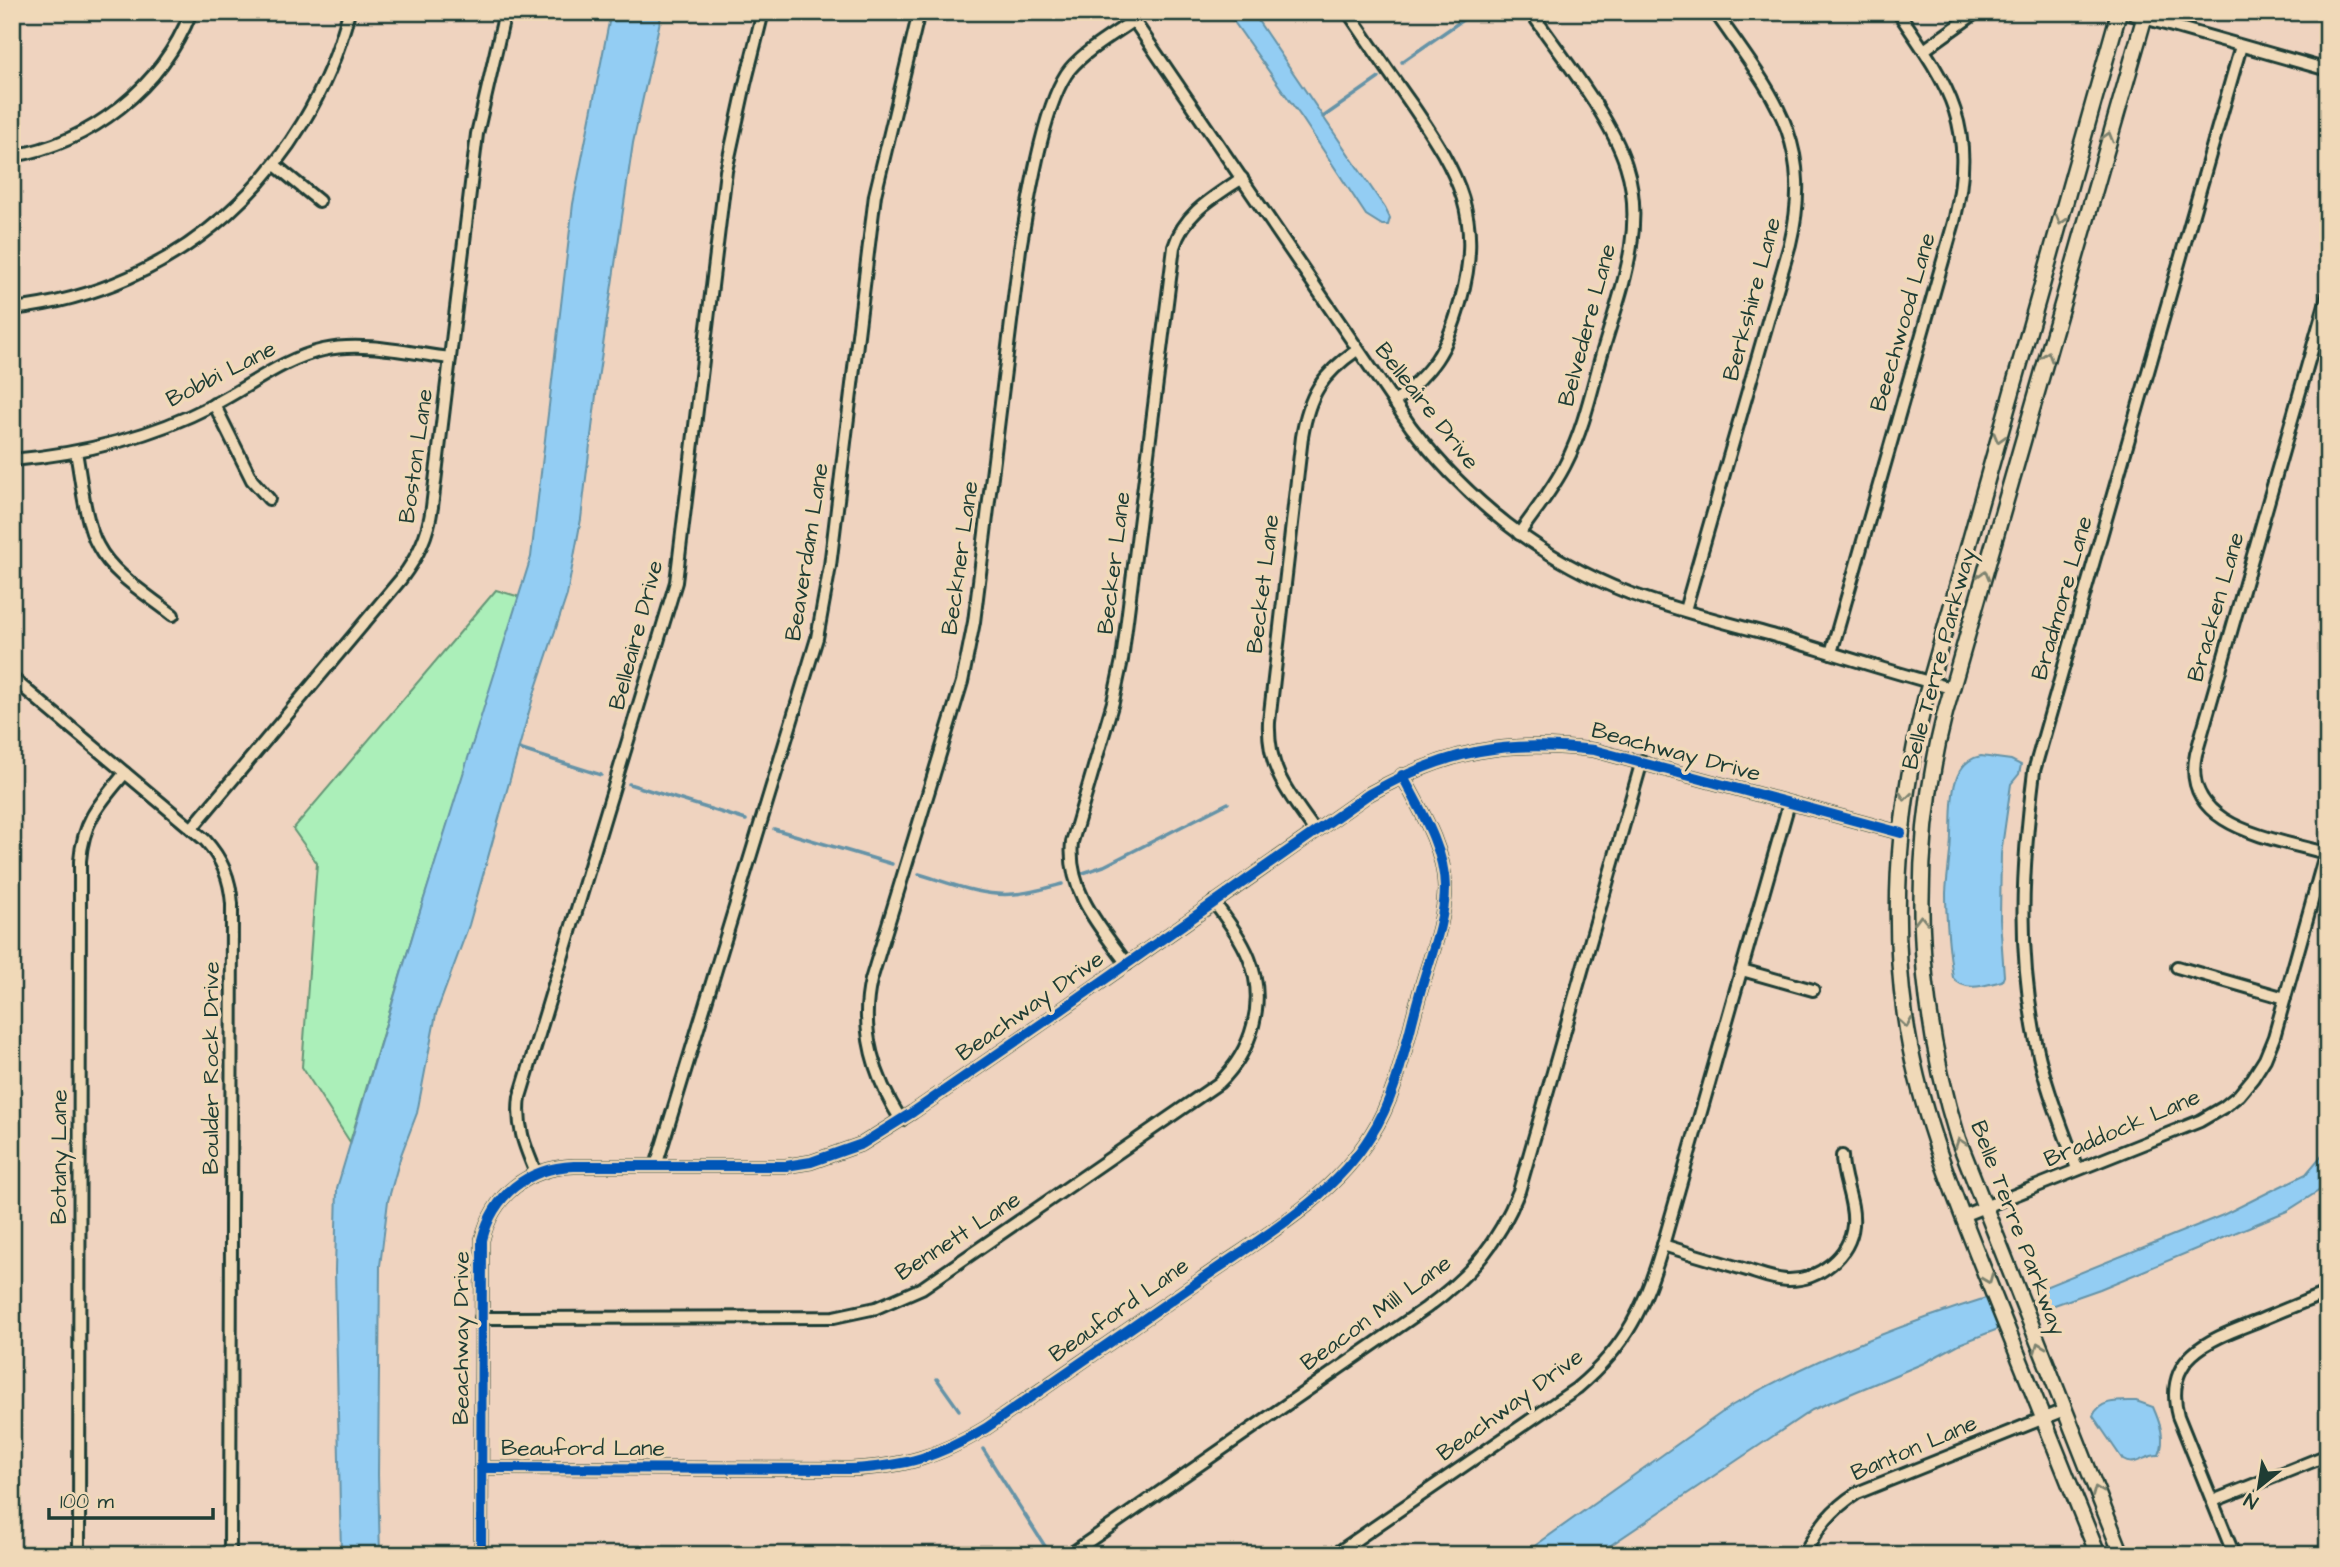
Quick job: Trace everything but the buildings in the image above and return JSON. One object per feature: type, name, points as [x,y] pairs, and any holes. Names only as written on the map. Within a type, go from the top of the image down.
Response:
[{"type":"main road","name":"Belle Terre Parkway","points":[[2098,1555],[1962,1216],[1928,1119],[1905,1018],[1897,926],[1901,833],[1911,760],[1930,682],[2121,12]]},
{"type":"main road","name":"Belle Terre Parkway","points":[[2122,1555],[1984,1207],[1958,1139],[1943,1087],[1929,1021],[1921,942],[1922,855],[1940,731],[1951,688],[2145,15]]},
{"type":"street","points":[[12,156],[68,140],[127,102],[167,57],[191,12]]},
{"type":"street","points":[[12,309],[52,303],[94,292],[160,262],[218,222],[248,195],[275,165],[301,127],[323,89],[349,12]]},
{"type":"street","name":"Boston Lane","points":[[192,828],[416,559],[431,519],[478,123],[505,12]]},
{"type":"street","name":"Belleaire Drive","points":[[536,1173],[519,1125],[520,1097],[676,582],[726,171],[763,12]]},
{"type":"street","name":"Beaverdam Lane","points":[[656,1166],[817,638],[830,566],[873,208],[919,12]]},
{"type":"street","points":[[1348,12],[1449,161],[1462,192],[1470,240],[1467,278],[1444,348],[1427,374],[1394,403]]},
{"type":"street","name":"Belvedere Lane","points":[[1519,534],[1556,482],[1576,441],[1627,266],[1634,222],[1631,184],[1614,137],[1531,12]]},
{"type":"street","name":"Berkshire Lane","points":[[1685,610],[1798,208],[1798,172],[1786,123],[1771,93],[1715,12]]},
{"type":"street","name":"Beechwood Lane","points":[[1831,653],[1961,191],[1963,154],[1957,117],[1946,87],[1898,12]]},
{"type":"street","points":[[1924,50],[1977,12]]},
{"type":"street","points":[[2121,12],[2145,15],[2328,70]]},
{"type":"street","name":"Belleaire Drive","points":[[1131,16],[1394,403],[1446,470],[1492,513],[1519,534],[1592,577],[1629,593],[1951,688]]},
{"type":"street","name":"Beckner Lane","points":[[901,1120],[875,1070],[867,1034],[867,1000],[962,682],[969,650],[1020,249],[1030,196],[1053,101],[1063,79],[1083,57],[1131,16]]},
{"type":"street","name":"Bradmore Lane","points":[[2077,1169],[2038,1050],[2025,978],[2023,876],[2034,771],[2241,46]]},
{"type":"street","points":[[275,165],[319,201]]},
{"type":"street","name":"Becker Lane","points":[[1127,964],[1082,900],[1072,865],[1073,842],[1113,702],[1125,643],[1174,247],[1183,226],[1194,212],[1242,178]]},
{"type":"street","name":"Bracken Lane","points":[[2326,848],[2245,830],[2223,821],[2203,800],[2194,771],[2196,754],[2328,294]]},
{"type":"street","name":"Bobbi Lane","points":[[12,460],[76,452],[150,432],[214,404],[289,362],[323,350],[354,347],[450,358]]},
{"type":"street","name":"Becket Lane","points":[[1315,831],[1273,765],[1269,711],[1307,411],[1326,375],[1357,350]]},
{"type":"street","points":[[214,404],[252,480],[270,499]]},
{"type":"street","points":[[76,452],[90,525],[97,545],[118,570],[173,615]]},
{"type":"street","name":"Boulder Rock Drive","points":[[12,678],[192,828],[213,849],[223,864],[229,881],[232,904],[230,1555]]},
{"type":"street","name":"Beachway Drive","points":[[481,1555],[481,1252],[486,1226],[506,1194],[536,1173],[563,1167],[770,1167],[811,1162],[862,1144],[1127,964],[1369,794],[1402,775],[1454,756],[1510,746],[1550,744],[1594,750],[1901,833]]},
{"type":"street","name":"Beacon Mill Lane","points":[[1069,1555],[1426,1308],[1478,1263],[1501,1230],[1519,1191],[1642,761]]},
{"type":"street","name":"Botany Lane","points":[[79,1555],[81,851],[83,836],[92,815],[125,773]]},
{"type":"street","name":"Beauford Lane","points":[[481,1468],[850,1469],[893,1466],[930,1457],[986,1428],[1294,1215],[1345,1171],[1373,1133],[1394,1080],[1439,923],[1445,887],[1440,857],[1419,806],[1402,775]]},
{"type":"street","name":"Beachway Drive","points":[[1334,1555],[1586,1380],[1614,1350],[1637,1316],[1650,1288],[1663,1245],[1789,803]]},
{"type":"street","name":"Braddock Lane","points":[[1962,1216],[2190,1126],[2231,1101],[2265,1059],[2285,998],[2326,848]]},
{"type":"street","name":"Bennett Lane","points":[[481,1318],[834,1317],[876,1308],[922,1288],[1219,1083],[1231,1071],[1247,1047],[1252,1032],[1256,1016],[1256,990],[1249,957],[1237,934],[1214,902]]},
{"type":"street","points":[[2177,967],[2285,998]]},
{"type":"street","points":[[1742,970],[1814,990]]},
{"type":"street","points":[[1663,1245],[1779,1279],[1799,1279],[1817,1273],[1838,1258],[1852,1233],[1852,1206],[1843,1172],[1842,1156]]},
{"type":"street","points":[[2234,1555],[2177,1410],[2176,1388],[2183,1365],[2191,1354],[2214,1339],[2328,1292]]},
{"type":"street","name":"Banton Lane","points":[[1804,1555],[1823,1521],[1857,1493],[2064,1410]]},
{"type":"street","points":[[2213,1501],[2328,1455]]},
{"type":"green space","points":[[496,590],[520,597],[350,1142],[302,1067],[317,863],[293,829]]},
{"type":"water","points":[[611,12],[662,12],[633,143],[598,379],[581,519],[567,595],[534,694],[469,925],[436,1014],[417,1113],[388,1201],[380,1266],[380,1555],[341,1555],[335,1270],[337,1188],[531,557],[573,204]]},
{"type":"water","points":[[1227,12],[1252,12],[1385,208],[1390,218],[1388,225],[1382,225],[1366,215]]},
{"type":"water","points":[[1981,756],[2011,760],[2021,765],[2019,774],[2011,784],[2001,854],[2000,919],[2004,976],[2002,981],[1970,987],[1953,978],[1946,893],[1951,812],[1957,776],[1970,760]]},
{"type":"water","points":[[2328,1148],[2328,1185],[2287,1211],[2100,1289],[2046,1308],[2040,1289],[2223,1215],[2306,1174]]},
{"type":"water","points":[[1989,1297],[2001,1328],[1812,1410],[1596,1555],[1522,1555],[1731,1406],[1793,1373],[1857,1344]]},
{"type":"water","points":[[2136,1401],[2153,1407],[2160,1425],[2162,1443],[2159,1455],[2128,1462],[2123,1460],[2093,1416],[2100,1406],[2105,1404]]},
{"type":"waterway","points":[[1402,62],[1474,12]]},
{"type":"waterway","points":[[1323,117],[1379,78]]},
{"type":"waterway","points":[[519,749],[601,775]]},
{"type":"waterway","points":[[629,784],[746,820]]},
{"type":"waterway","points":[[1083,873],[1104,866],[1228,803]]},
{"type":"waterway","points":[[774,829],[892,864]]},
{"type":"waterway","points":[[919,874],[966,888],[1002,894],[1026,893],[1062,884]]},
{"type":"waterway","points":[[937,1379],[959,1410]]},
{"type":"waterway","points":[[983,1449],[1048,1551]]},
{"type":"cycle path","points":[[481,1555],[482,1240],[494,1210],[514,1187],[527,1178],[541,1172],[574,1166],[786,1166],[811,1162],[862,1144],[1044,1022],[1369,794],[1425,767],[1478,751],[1533,746],[1594,750],[1901,833]]},
{"type":"cycle path","points":[[481,1468],[851,1469],[921,1458],[937,1453],[986,1428],[1293,1216],[1336,1179],[1355,1158],[1380,1119],[1400,1068],[1439,929],[1445,888],[1441,859],[1424,815],[1402,775]]}]
